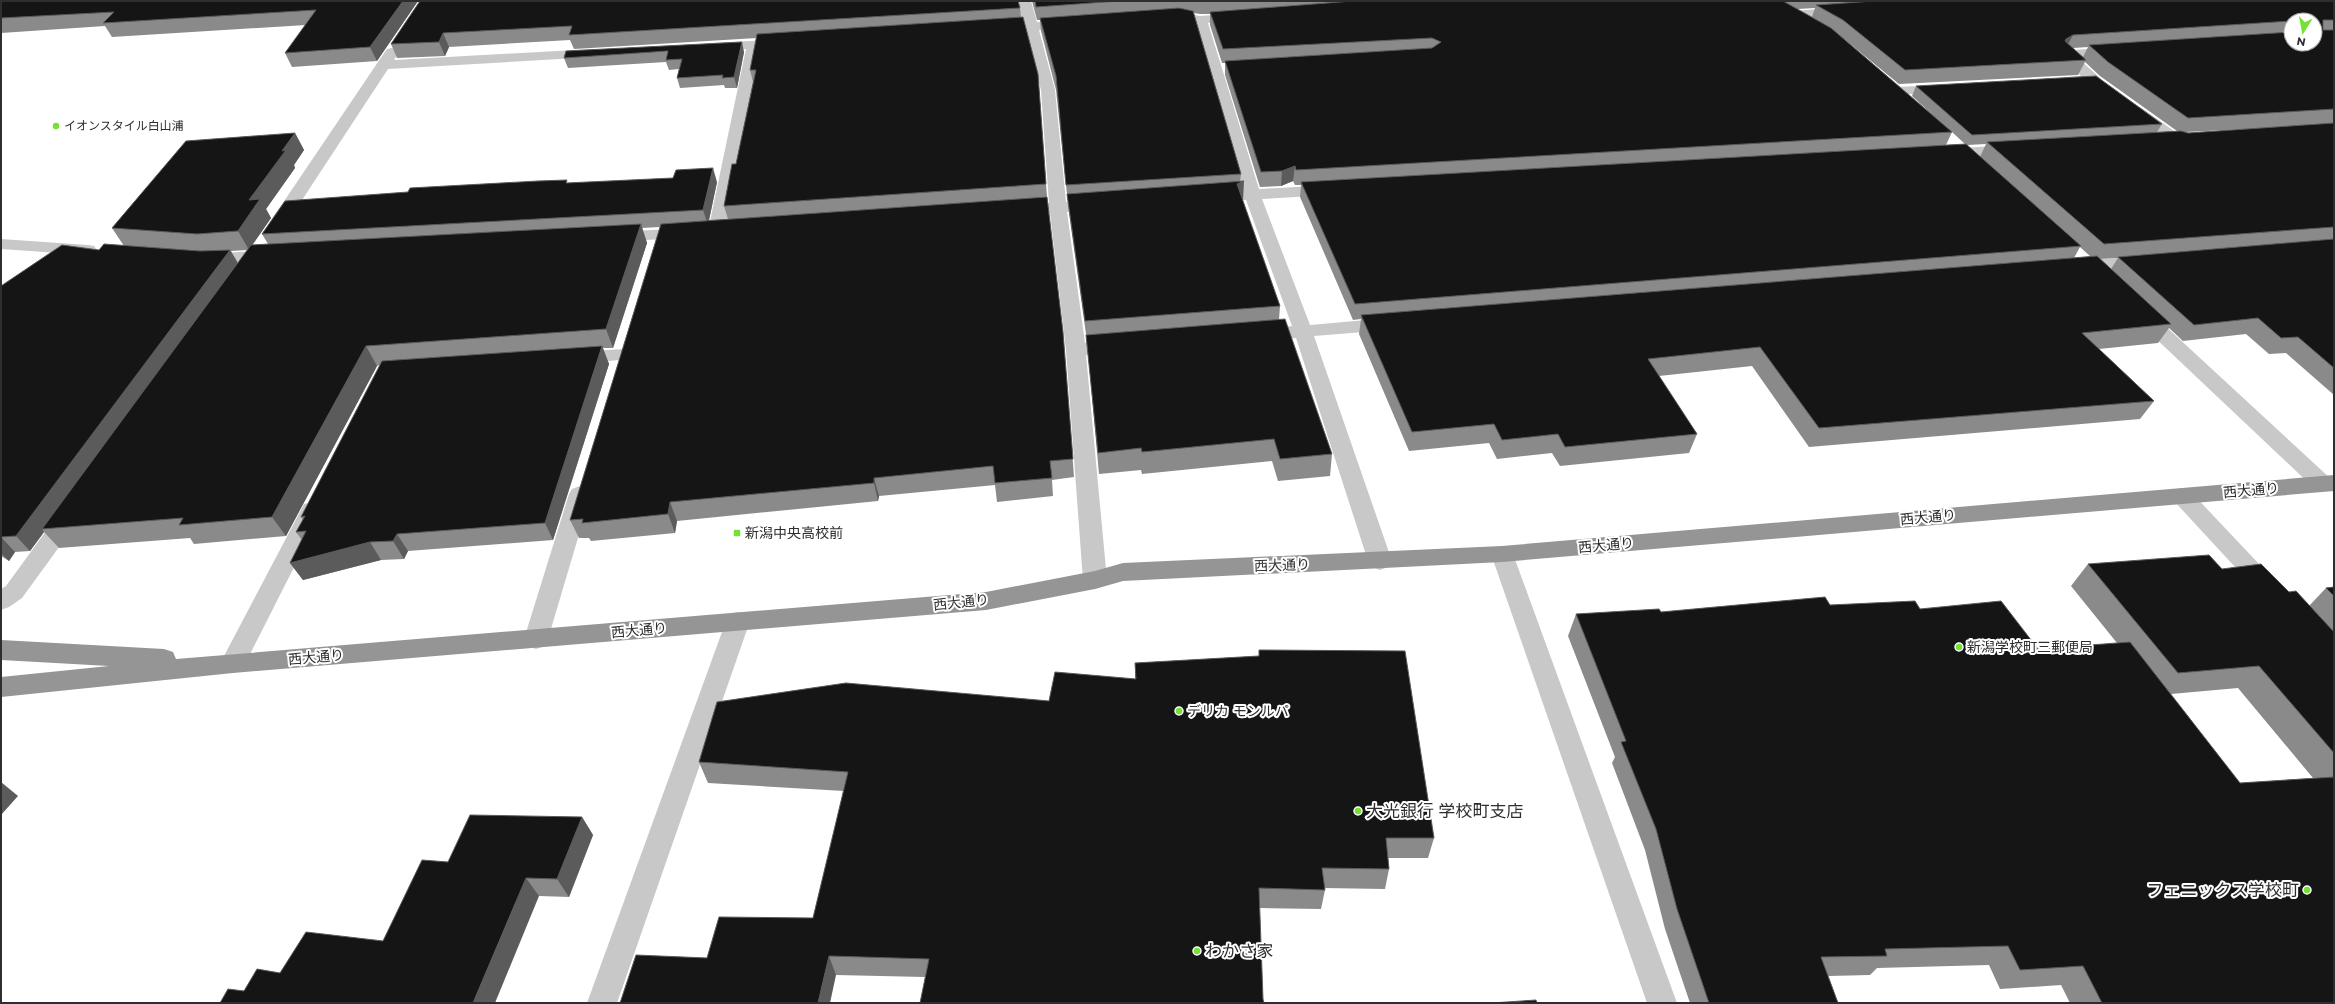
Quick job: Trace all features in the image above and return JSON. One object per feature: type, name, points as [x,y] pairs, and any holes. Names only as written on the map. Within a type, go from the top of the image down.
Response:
[{"type":"highway","name":"西大通り","points":[[1,686],[233,663],[986,601],[1095,580],[1124,572],[1502,554],[2329,483]]},
{"type":"highway","name":"西大通り","points":[[1,650],[233,663]]},
{"type":"street","points":[[1024,1],[1048,90],[1058,207],[1076,350],[1095,580]]},
{"type":"street","points":[[1819,30],[1787,11],[1855,11]]},
{"type":"street","points":[[1156,18],[1179,16],[1200,20],[1255,16]]},
{"type":"street","points":[[1200,20],[1224,70],[1252,194],[1302,331],[1380,561]]},
{"type":"street","points":[[984,30],[1086,23]]},
{"type":"street","points":[[242,276],[401,39]]},
{"type":"street","points":[[699,48],[802,42]]},
{"type":"street","points":[[596,238],[725,230],[754,45]]},
{"type":"street","points":[[2107,89],[2094,80],[2066,54],[2128,50]]},
{"type":"street","points":[[383,65],[604,53]]},
{"type":"street","points":[[2054,82],[2094,80]]},
{"type":"street","points":[[1912,107],[1889,87],[1958,88]]},
{"type":"street","points":[[2126,103],[2186,140],[2154,142]]},
{"type":"street","points":[[1947,138],[1982,169]]},
{"type":"street","points":[[1924,155],[2027,149]]},
{"type":"street","points":[[1198,198],[1347,189]]},
{"type":"street","points":[[1003,211],[1113,204]]},
{"type":"street","points":[[652,257],[659,235]]},
{"type":"street","points":[[1,244],[101,251]]},
{"type":"street","points":[[2071,249],[2106,281]]},
{"type":"street","points":[[193,258],[288,255]]},
{"type":"street","points":[[2057,268],[2160,260]]},
{"type":"street","points":[[2128,303],[2329,483]]},
{"type":"street","points":[[1240,336],[1404,323]]},
{"type":"street","points":[[1076,350],[1130,345]]},
{"type":"street","points":[[559,359],[625,347],[616,377]]},
{"type":"street","points":[[536,639],[586,475]]},
{"type":"street","points":[[233,663],[323,490]]},
{"type":"street","points":[[2182,496],[2285,606]]},
{"type":"street","points":[[1,601],[14,592],[79,502]]},
{"type":"street","points":[[1502,554],[1662,1003]]},
{"type":"street","points":[[602,1003],[738,621]]},
{"type":"building","points":[[1,1],[403,1],[370,47],[285,53],[316,10],[103,23],[114,12],[1,18]]},
{"type":"building","points":[[420,1],[1018,1],[1020,8],[569,35],[572,26],[443,33],[439,42],[391,44]]},
{"type":"building","points":[[1035,1],[1119,1],[1036,7]]},
{"type":"building","points":[[1353,1],[1783,1],[1831,28],[1952,132],[1296,170],[1295,166],[1282,171],[1261,172],[1225,61],[1432,48],[1441,42],[1432,38],[1223,49],[1210,12]]},
{"type":"building","points":[[1874,1],[2334,1],[2334,20],[2323,20],[2323,12],[2283,12],[2283,22],[2073,35],[2065,41],[2086,60],[1905,70],[1843,20],[1816,5]]},
{"type":"building","points":[[1179,8],[1193,11],[1241,174],[1066,185],[1056,76],[1040,18]]},
{"type":"building","points":[[1023,17],[1038,74],[1046,184],[724,206],[732,164],[736,164],[756,70],[750,70],[757,34]]},
{"type":"building","points":[[2323,30],[2334,30],[2334,109],[2188,118],[2108,62],[2089,45],[2283,33],[2283,52],[2323,52]]},
{"type":"building","points":[[742,42],[734,77],[722,78],[723,75],[677,78],[682,59],[666,60],[668,51],[564,58],[566,51]]},
{"type":"building","points":[[2096,76],[2162,124],[1972,135],[1916,86]]},
{"type":"building","points":[[2334,123],[2334,227],[2104,244],[1987,142],[2181,131],[2188,133]]},
{"type":"building","points":[[295,133],[282,151],[286,150],[249,200],[260,199],[238,231],[197,234],[112,228],[186,141]]},
{"type":"building","points":[[1966,144],[2081,246],[1355,304],[1301,182]]},
{"type":"building","points":[[713,168],[703,210],[262,234],[285,201],[408,192],[410,188],[538,181],[567,180],[566,183],[673,178],[676,170]]},
{"type":"building","points":[[1244,181],[1237,184],[1280,306],[1085,321],[1067,194]]},
{"type":"building","points":[[1047,197],[1063,332],[1073,459],[1050,461],[1052,478],[995,483],[993,466],[874,478],[874,483],[670,502],[668,514],[582,523],[583,519],[570,520],[661,224]]},
{"type":"building","points":[[641,224],[606,329],[366,346],[272,517],[179,525],[183,518],[42,529],[251,245]]},
{"type":"building","points":[[2334,239],[2334,368],[2298,337],[2281,338],[2258,318],[2194,325],[2118,257]]},
{"type":"building","points":[[104,244],[200,251],[230,250],[16,536],[1,537],[1,286],[62,245],[99,250]]},
{"type":"building","points":[[2097,256],[2171,324],[2082,333],[2154,401],[1819,428],[1760,347],[1648,359],[1697,434],[1565,447],[1558,434],[1502,440],[1494,424],[1412,432],[1361,315]]},
{"type":"building","points":[[1285,319],[1332,454],[1280,459],[1274,439],[1142,452],[1141,448],[1098,453],[1086,335]]},
{"type":"building","points":[[602,346],[545,523],[397,534],[393,541],[370,542],[290,563],[306,531],[296,532],[305,516],[301,517],[382,361]]},
{"type":"building","points":[[2209,555],[2222,569],[2261,564],[2289,592],[2296,591],[2334,632],[2334,753],[2259,666],[2178,673],[2088,564]]},
{"type":"building","points":[[2334,587],[2334,596],[2326,588]]},
{"type":"building","points":[[1825,597],[1830,605],[1915,601],[1920,609],[2001,601],[2038,649],[2130,642],[2240,783],[2334,777],[2334,1003],[2102,1003],[2083,966],[2020,970],[2008,946],[1885,949],[1887,956],[1821,957],[1838,1003],[1709,1003],[1677,909],[1656,829],[1621,742],[1626,741],[1576,614],[1659,609],[1661,612]]},
{"type":"building","points":[[1259,650],[1405,651],[1434,838],[1386,838],[1389,869],[1322,868],[1325,890],[1259,888],[1264,1003],[920,1003],[929,959],[829,956],[818,1003],[620,1003],[636,955],[707,958],[719,917],[813,918],[848,772],[699,762],[717,702],[846,683],[1049,701],[1055,672],[1136,679],[1135,663],[1259,656]]},
{"type":"building","points":[[470,815],[582,817],[557,879],[526,878],[473,1003],[220,1003],[228,989],[244,991],[257,969],[280,973],[306,932],[383,941],[422,860],[448,862]]},
{"type":"building","points":[[1536,1000],[1537,1003],[1492,1003]]},
{"type":"place","name":"イオンスタイル白山浦","points":[[56,126]]},
{"type":"place","name":"新潟中央高校前","points":[[737,533]]},
{"type":"place","name":"新潟学校町三郵便局","points":[[1959,647]]},
{"type":"place","name":"デリカ モンルパ","points":[[1179,711]]},
{"type":"place","name":"大光銀行 学校町支店","points":[[1358,811]]},
{"type":"place","name":"フェニックス学校町","points":[[2307,890]]},
{"type":"place","name":"わかさ家","points":[[1197,951]]}]
